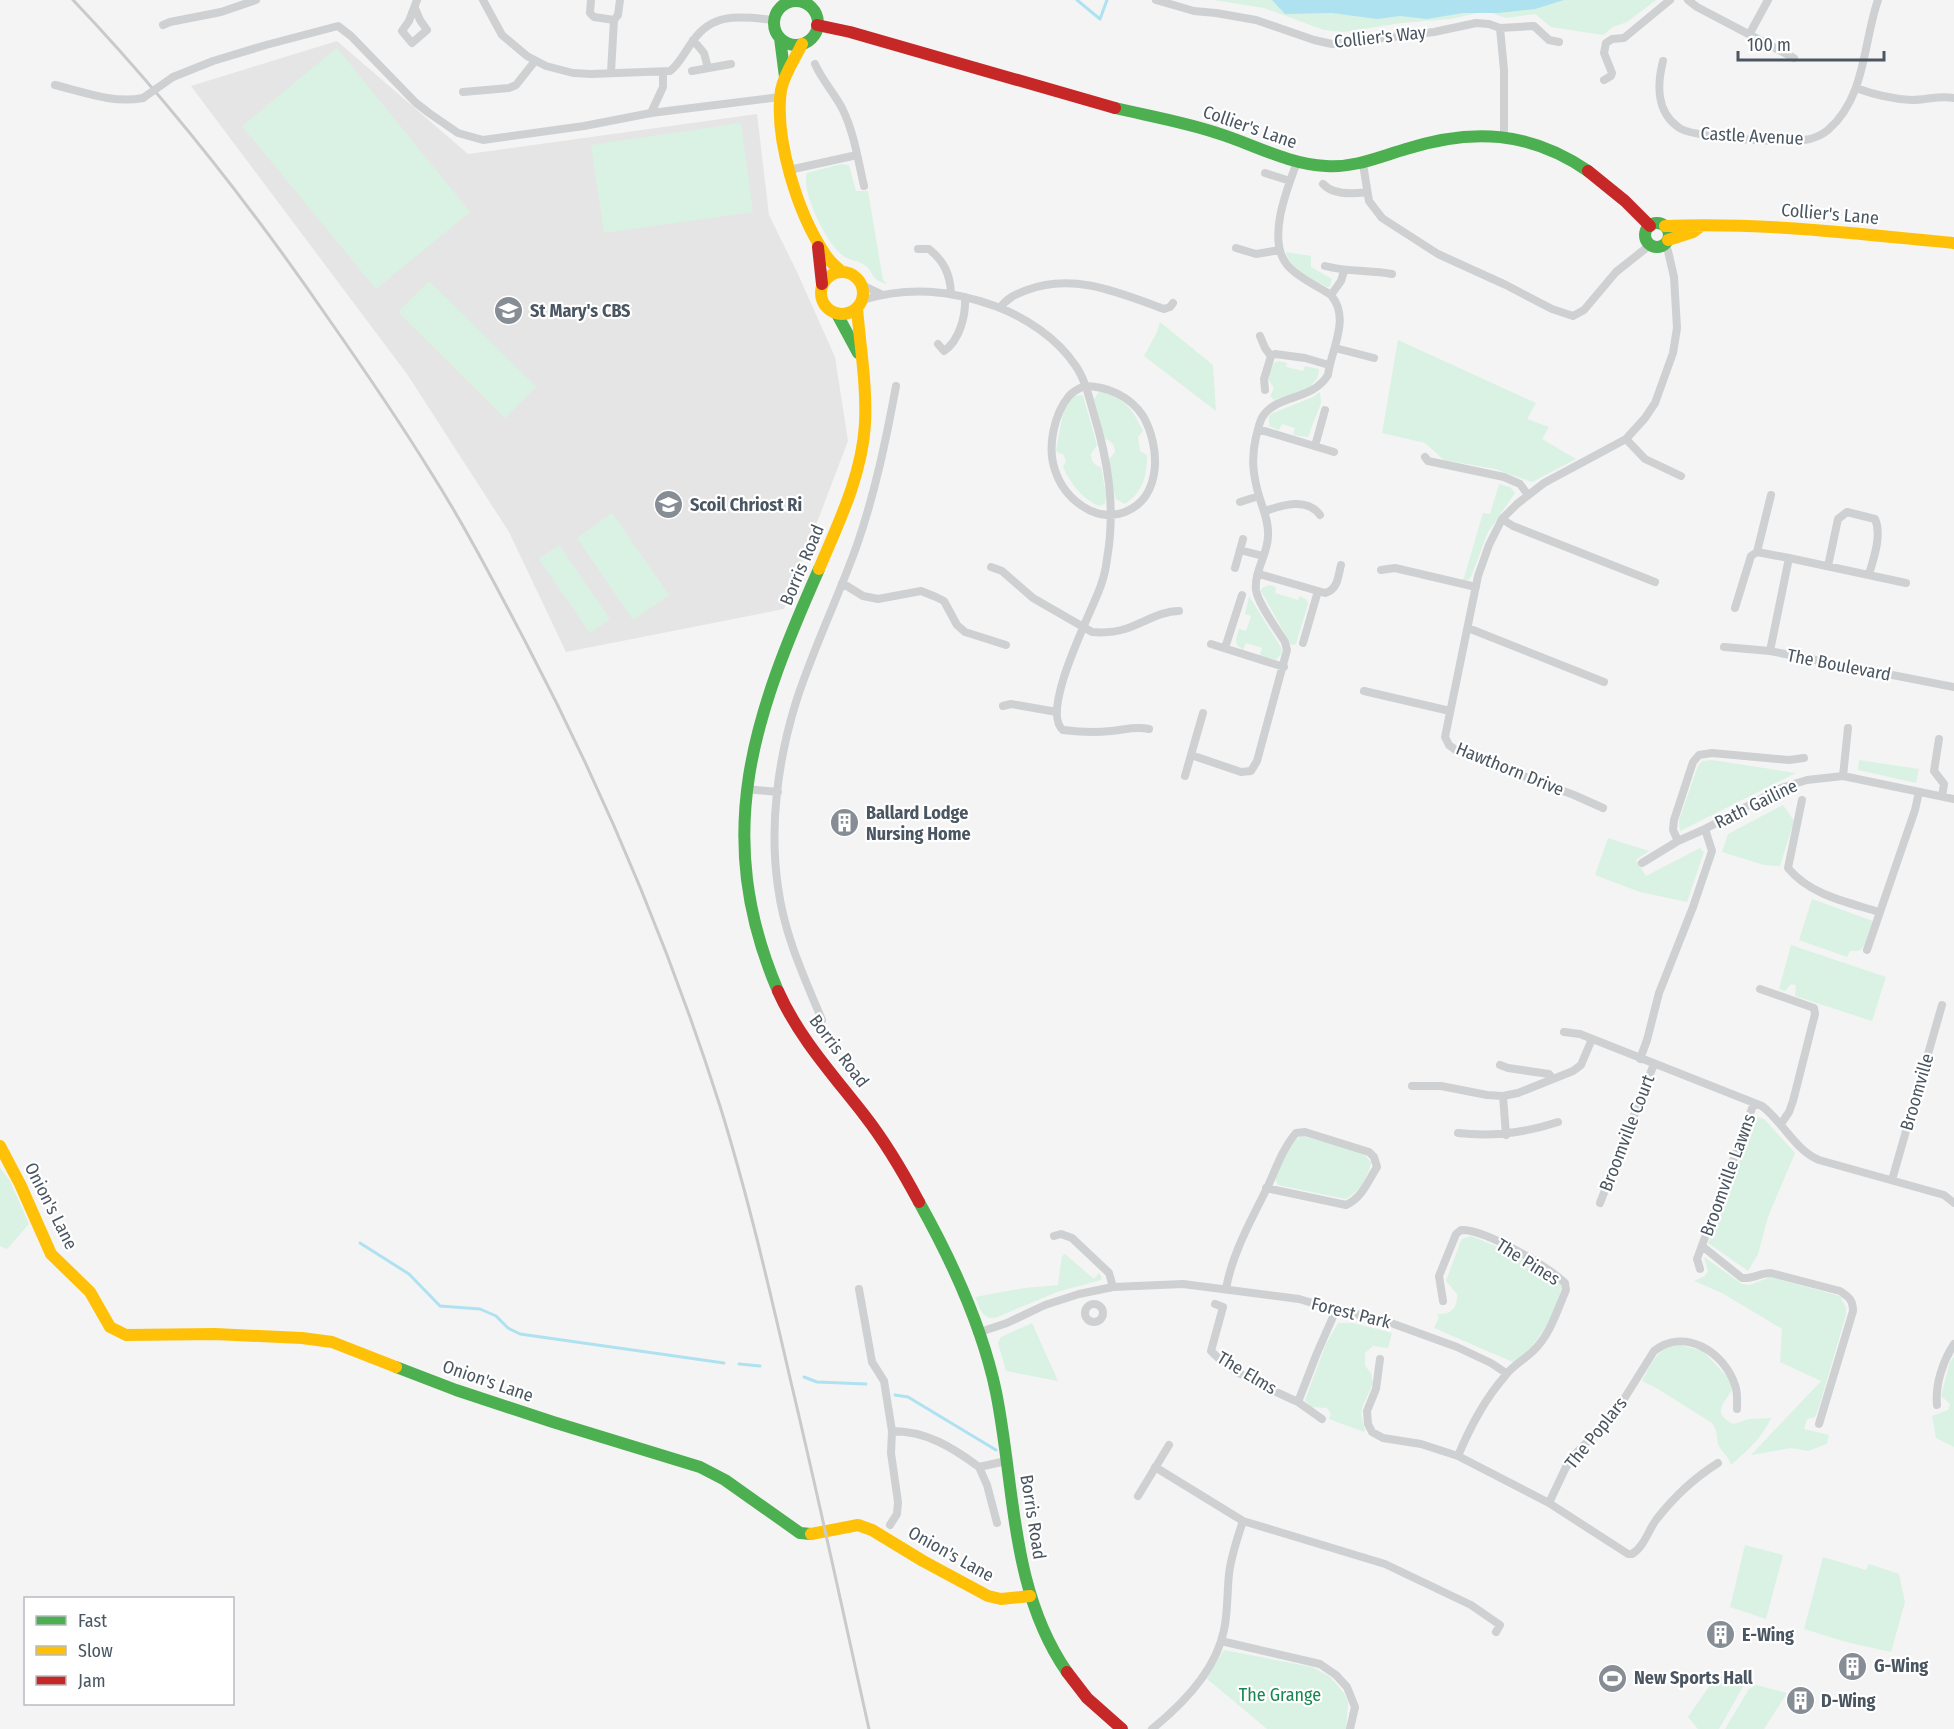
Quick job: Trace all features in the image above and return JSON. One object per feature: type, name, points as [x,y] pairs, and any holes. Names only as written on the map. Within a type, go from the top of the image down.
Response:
[{"type":"street","points":[[163,26],[170,22],[221,12],[256,0]]},
{"type":"street","points":[[483,0],[502,35],[534,61],[573,73],[670,71],[676,67],[693,40],[707,24],[733,17],[774,20]]},
{"type":"street","points":[[591,0],[590,13],[594,17],[614,20]]},
{"type":"street","points":[[611,72],[614,20],[618,15],[620,0]]},
{"type":"street","name":"Collier's Way","points":[[1156,0],[1194,11],[1256,20],[1332,44],[1434,32],[1476,23],[1500,28],[1534,26],[1549,40],[1559,42]]},
{"type":"street","points":[[1604,80],[1612,73],[1604,53],[1606,43],[1612,39],[1624,38],[1670,0]]},
{"type":"street","points":[[1688,0],[1697,7],[1794,58]]},
{"type":"street","points":[[1750,33],[1768,0]]},
{"type":"street","name":"Castle Avenue","points":[[1663,61],[1659,88],[1663,109],[1678,127],[1691,133],[1770,140],[1811,139],[1827,131],[1838,120],[1856,88],[1878,0]]},
{"type":"street","points":[[785,78],[780,38],[775,29],[774,20],[780,8],[793,1],[803,2],[815,13],[817,25],[811,38],[802,44],[785,78],[780,97],[782,129],[789,170],[802,207],[826,257],[841,271],[852,274],[862,285],[882,294]]},
{"type":"street","name":"Collier's Lane","points":[[817,25],[853,33],[1144,115],[1204,128],[1297,162],[1327,166],[1363,164],[1438,140],[1486,134],[1531,141],[1546,146],[1574,162],[1612,189],[1650,226]]},
{"type":"street","points":[[55,85],[113,99],[143,98],[173,77],[224,58],[338,26],[351,36],[417,103],[468,138],[483,140],[513,137],[651,113],[780,97]]},
{"type":"street","points":[[1500,28],[1504,70],[1504,135]]},
{"type":"street","points":[[780,38],[790,44],[802,44]]},
{"type":"street","points":[[693,40],[704,53],[708,68]]},
{"type":"street","points":[[463,92],[509,88],[516,85],[534,61]]},
{"type":"street","points":[[692,71],[731,64]]},
{"type":"street","points":[[815,64],[842,108],[864,186]]},
{"type":"street","points":[[651,113],[663,87],[663,72]]},
{"type":"street","points":[[1856,88],[1888,98],[1912,100],[1954,98]]},
{"type":"street","points":[[789,170],[857,155]]},
{"type":"street","points":[[1191,755],[1241,772],[1251,771],[1257,761],[1284,667],[1287,650],[1285,642],[1256,591],[1258,574],[1269,538],[1265,511],[1259,496],[1251,457],[1261,419],[1273,406],[1309,393],[1328,375],[1341,320],[1335,300],[1331,295],[1291,268],[1285,262],[1280,250],[1278,239],[1280,217],[1297,162]]},
{"type":"street","points":[[1363,164],[1369,201],[1383,218],[1438,254],[1552,309],[1573,316],[1584,310],[1616,272],[1650,245]]},
{"type":"street","points":[[1265,173],[1290,181]]},
{"type":"street","points":[[1323,184],[1340,193],[1367,192]]},
{"type":"street","points":[[1657,223],[1665,226],[1669,234],[1666,243],[1656,248],[1650,245],[1645,235],[1650,226],[1657,223]]},
{"type":"street","name":"Collier's Lane","points":[[1665,226],[1718,224],[1769,226],[1954,243]]},
{"type":"street","name":"Collier's Lane","points":[[1666,243],[1693,232],[1702,225]]},
{"type":"street","points":[[818,243],[822,284],[820,296],[831,311],[837,314],[848,313],[860,304],[882,294],[921,290],[951,293],[1000,308],[1034,325],[1075,365],[1084,386],[1105,456],[1112,514],[1102,585],[1068,662],[1057,712],[1058,724],[1063,730],[1084,732],[1115,731],[1139,727],[1149,729]]},
{"type":"street","name":"Hawthorn Drive","points":[[1603,808],[1452,748],[1445,737],[1476,587],[1489,545],[1502,519],[1544,483],[1626,439],[1655,403],[1676,340],[1677,313],[1674,277],[1666,243]]},
{"type":"street","points":[[1236,248],[1256,254],[1280,250]]},
{"type":"street","points":[[918,249],[929,249],[944,264],[950,280],[951,293]]},
{"type":"street","points":[[1325,266],[1344,271],[1376,271],[1392,274]]},
{"type":"street","points":[[822,284],[830,275],[841,271]]},
{"type":"street","points":[[1331,295],[1341,281],[1344,271]]},
{"type":"street","points":[[1000,308],[1011,297],[1054,282],[1071,282],[1097,287],[1164,309],[1173,303]]},
{"type":"street","points":[[860,304],[862,285]]},
{"type":"street","points":[[938,344],[944,351],[954,341],[962,322],[965,297]]},
{"type":"street","name":"Borris Road","points":[[860,304],[865,423],[855,481],[758,728],[746,789],[744,859],[747,888],[754,922],[771,972],[797,1025],[874,1128],[900,1169],[952,1267],[994,1383],[1021,1557],[1030,1596],[1043,1630],[1075,1684],[1122,1729]]},
{"type":"street","name":"Borris Road","points":[[837,314],[861,356]]},
{"type":"street","points":[[1260,336],[1271,356]]},
{"type":"street","points":[[1335,348],[1374,358]]},
{"type":"street","points":[[1271,356],[1275,354],[1305,358],[1329,364]]},
{"type":"street","points":[[1264,390],[1264,379],[1271,356]]},
{"type":"street","points":[[822,1020],[787,934],[780,903],[775,859],[778,792],[785,747],[796,703],[842,583],[878,478],[897,386]]},
{"type":"street","points":[[1084,386],[1108,389],[1126,399],[1142,415],[1152,438],[1155,469],[1148,492],[1141,502],[1124,513],[1096,513],[1075,500],[1059,479],[1053,461],[1053,435],[1061,411],[1069,397],[1084,386]]},
{"type":"street","points":[[1315,446],[1325,410]]},
{"type":"street","points":[[1258,429],[1334,452]]},
{"type":"street","points":[[1626,439],[1645,459],[1681,476]]},
{"type":"street","points":[[1425,457],[1428,461],[1504,477],[1520,484],[1528,495]]},
{"type":"street","points":[[1735,608],[1752,556],[1757,552],[1771,495]]},
{"type":"street","points":[[1240,502],[1259,496]]},
{"type":"street","points":[[1265,511],[1288,504],[1301,503],[1310,506],[1320,515]]},
{"type":"street","points":[[1828,566],[1838,519],[1847,512],[1859,513],[1875,519],[1878,526],[1869,574]]},
{"type":"street","points":[[1502,519],[1513,526],[1655,582]]},
{"type":"street","points":[[1235,568],[1243,539]]},
{"type":"street","points":[[1240,550],[1263,556]]},
{"type":"street","points":[[1757,552],[1906,583]]},
{"type":"street","points":[[1770,651],[1789,558]]},
{"type":"street","points":[[1258,574],[1325,593],[1333,590],[1341,565]]},
{"type":"street","points":[[991,567],[1002,571],[1033,598],[1084,629],[1103,633],[1118,630],[1170,611],[1179,611]]},
{"type":"street","points":[[1381,570],[1395,568],[1476,587]]},
{"type":"street","points":[[842,583],[863,596],[878,599],[921,591],[944,601],[957,625],[965,632],[1006,645]]},
{"type":"street","points":[[1303,643],[1318,591]]},
{"type":"street","points":[[1225,648],[1242,595]]},
{"type":"street","points":[[1468,628],[1604,682]]},
{"type":"street","points":[[1211,644],[1284,667]]},
{"type":"street","name":"The Boulevard","points":[[1724,646],[1770,651],[1954,687]]},
{"type":"street","points":[[1364,691],[1450,711]]},
{"type":"street","points":[[1003,706],[1011,704],[1057,712]]},
{"type":"street","points":[[1185,776],[1203,713]]},
{"type":"street","points":[[1843,776],[1848,728]]},
{"type":"street","points":[[1939,739],[1934,771],[1944,784],[1942,796]]},
{"type":"street","name":"Rath Gailine","points":[[1678,841],[1673,830],[1674,820],[1694,762],[1699,755],[1712,753],[1790,760],[1804,758]]},
{"type":"street","name":"Rath Gailine","points":[[1642,862],[1781,788],[1807,780],[1843,776],[1954,799]]},
{"type":"street","points":[[746,789],[778,792]]},
{"type":"street","points":[[1867,950],[1915,810],[1919,792]]},
{"type":"street","name":"Rath Gailine","points":[[1802,800],[1788,868],[1797,880],[1814,891],[1880,912]]},
{"type":"street","name":"Rath Gailine","points":[[1640,1059],[1659,993],[1712,851],[1705,829]]},
{"type":"street","points":[[1760,989],[1814,1008],[1815,1014],[1791,1106],[1786,1119],[1781,1124]]},
{"type":"street","name":"Broomville","points":[[1892,1180],[1942,1005]]},
{"type":"street","points":[[1564,1032],[1580,1034],[1754,1103],[1768,1111],[1812,1157],[1944,1195],[1954,1203]]},
{"type":"street","points":[[1412,1086],[1441,1086],[1476,1094],[1503,1096],[1532,1088],[1573,1071],[1581,1065],[1592,1039]]},
{"type":"street","name":"Broomville Court","points":[[1600,1203],[1654,1064]]},
{"type":"street","points":[[1500,1065],[1549,1074],[1553,1079]]},
{"type":"street","points":[[1503,1096],[1506,1134]]},
{"type":"street","name":"Broomville Lawns","points":[[1700,1269],[1697,1259],[1754,1103]]},
{"type":"street","points":[[1458,1133],[1482,1136],[1506,1134],[1538,1129],[1558,1122]]},
{"type":"street","points":[[1226,1289],[1242,1238],[1266,1188],[1285,1149],[1296,1133],[1305,1132],[1369,1152],[1374,1156],[1377,1167],[1355,1201],[1346,1205],[1266,1188]]},
{"type":"street","name":"Onion's Lane","points":[[0,1146],[20,1184],[51,1254],[90,1292],[107,1323],[119,1332],[126,1335],[215,1334],[302,1338],[332,1342],[456,1390],[700,1467],[725,1480],[800,1533],[808,1535],[858,1525],[872,1530],[988,1596],[1008,1599],[1030,1596]]},
{"type":"street","name":"The Pines","points":[[1443,1301],[1439,1276],[1456,1234],[1461,1230],[1474,1232],[1513,1248],[1565,1283],[1566,1290],[1543,1339],[1534,1350],[1506,1373]]},
{"type":"street","points":[[1054,1236],[1061,1234],[1072,1239],[1109,1273],[1113,1287]]},
{"type":"street","name":"Broomville Lawns","points":[[1702,1246],[1742,1278],[1749,1279],[1764,1273],[1771,1273],[1840,1291],[1849,1296],[1853,1302],[1853,1311],[1819,1424]]},
{"type":"street","name":"Forest Park","points":[[977,1333],[1007,1323],[1045,1305],[1090,1292],[1113,1287],[1162,1284],[1226,1289],[1299,1299],[1336,1310],[1380,1319],[1474,1355],[1506,1373]]},
{"type":"street","points":[[859,1289],[872,1362],[884,1382],[892,1431],[891,1453],[898,1502],[897,1514],[890,1525]]},
{"type":"street","points":[[1090,1292],[1093,1303]]},
{"type":"street","name":"The Elms","points":[[1215,1304],[1223,1307],[1211,1351],[1231,1368],[1298,1402],[1322,1419]]},
{"type":"street","name":"The Elms","points":[[1298,1402],[1336,1310]]},
{"type":"street","name":"The Poplars","points":[[1549,1503],[1566,1467],[1585,1443],[1614,1415],[1654,1351],[1662,1344],[1686,1340],[1700,1345],[1716,1357],[1735,1383],[1737,1409]]},
{"type":"street","points":[[1936,1405],[1936,1394],[1942,1370],[1947,1354],[1954,1344]]},
{"type":"street","points":[[1380,1359],[1376,1389],[1367,1412],[1368,1424],[1372,1432],[1383,1438],[1421,1444],[1458,1456],[1549,1503],[1628,1554],[1632,1554],[1641,1547],[1657,1519],[1696,1478],[1718,1463]]},
{"type":"street","points":[[1458,1456],[1469,1429],[1506,1373]]},
{"type":"street","points":[[892,1431],[907,1431],[938,1441],[955,1449],[979,1467],[987,1485],[997,1523]]},
{"type":"street","points":[[1138,1496],[1169,1445]]},
{"type":"street","points":[[979,1467],[1006,1461]]},
{"type":"street","points":[[1155,1467],[1243,1521],[1385,1564],[1471,1605],[1500,1625],[1496,1632]]},
{"type":"street","points":[[1152,1729],[1183,1701],[1202,1677],[1221,1641],[1232,1555],[1243,1521]]},
{"type":"street","points":[[1221,1641],[1320,1664],[1336,1675],[1347,1687],[1355,1707],[1350,1729]]},
{"type":"shaded area","points":[[337,41],[468,154],[757,114],[769,215],[835,357],[848,441],[784,609],[566,652],[509,532],[407,374],[191,86]]},
{"type":"green space","points":[[1214,0],[1656,0],[1627,22],[1613,27],[1603,35],[1551,27],[1535,14],[1506,18],[1486,11],[1451,19],[1401,23],[1344,32],[1324,30],[1264,8]]},
{"type":"green space","points":[[337,48],[470,212],[376,289],[242,126]]},
{"type":"green space","points":[[741,123],[753,212],[604,233],[591,145]]},
{"type":"green space","points":[[841,164],[849,165],[856,191],[868,191],[883,280],[887,284],[877,280],[863,264],[846,258],[835,248],[822,228],[811,204],[807,192],[807,173]]},
{"type":"green space","points":[[1286,252],[1311,256],[1311,267],[1332,279],[1330,287],[1296,268]]},
{"type":"green space","points":[[429,281],[536,387],[505,418],[398,312]]},
{"type":"green space","points":[[1160,322],[1213,365],[1216,411],[1144,356]]},
{"type":"green space","points":[[1398,340],[1536,403],[1527,419],[1549,427],[1542,439],[1576,459],[1532,482],[1495,469],[1444,460],[1425,443],[1382,433]]},
{"type":"green space","points":[[1279,361],[1287,363],[1286,367],[1303,371],[1305,366],[1319,369],[1314,383],[1274,400],[1270,396],[1274,388],[1268,379],[1271,366]]},
{"type":"green space","points":[[1101,389],[1127,405],[1143,431],[1138,437],[1140,451],[1147,455],[1145,477],[1140,489],[1125,504],[1116,499],[1113,489],[1109,459],[1115,452],[1114,447],[1105,439],[1094,399]]},
{"type":"green space","points":[[1320,392],[1321,403],[1308,437],[1293,435],[1295,428],[1282,424],[1279,430],[1269,426],[1269,416],[1273,413]]},
{"type":"green space","points":[[1073,396],[1083,396],[1097,445],[1091,454],[1092,459],[1101,467],[1106,495],[1105,504],[1099,506],[1082,495],[1073,485],[1063,467],[1066,461],[1063,454],[1056,450],[1063,413]]},
{"type":"green space","points":[[1499,484],[1510,487],[1515,493],[1488,532],[1471,577],[1463,581],[1483,513],[1490,514]]},
{"type":"green space","points":[[612,513],[669,595],[633,620],[577,538]]},
{"type":"green space","points":[[559,545],[610,619],[590,633],[539,559]]},
{"type":"green space","points":[[1269,585],[1276,587],[1275,593],[1298,600],[1300,596],[1307,600],[1308,604],[1296,644],[1291,645],[1261,591]]},
{"type":"green space","points":[[1249,596],[1282,649],[1276,660],[1260,655],[1262,648],[1246,643],[1243,650],[1237,645],[1239,629],[1246,631],[1251,616],[1245,614]]},
{"type":"green space","points":[[1712,760],[1796,773],[1680,831],[1679,820],[1698,766],[1702,761]]},
{"type":"green space","points":[[1859,760],[1919,769],[1916,783],[1858,770]]},
{"type":"green space","points":[[1783,805],[1794,821],[1780,866],[1764,865],[1722,852],[1728,834]]},
{"type":"green space","points":[[1608,838],[1649,851],[1636,860],[1646,876],[1700,848],[1704,852],[1687,902],[1640,892],[1595,875]]},
{"type":"green space","points":[[1812,899],[1873,921],[1864,946],[1859,951],[1850,951],[1847,957],[1799,940]]},
{"type":"green space","points":[[1791,945],[1886,977],[1872,1021],[1795,996],[1796,985],[1791,984],[1785,991],[1779,989]]},
{"type":"green space","points":[[1757,1117],[1764,1119],[1795,1153],[1768,1217],[1758,1254],[1748,1271],[1708,1243]]},
{"type":"green space","points":[[1303,1136],[1364,1154],[1371,1162],[1362,1184],[1350,1197],[1345,1199],[1278,1185],[1275,1178],[1286,1154],[1293,1142]]},
{"type":"green space","points":[[0,1168],[10,1181],[29,1224],[7,1249],[0,1246]]},
{"type":"green space","points":[[1471,1236],[1512,1253],[1562,1284],[1556,1306],[1545,1328],[1530,1348],[1513,1362],[1434,1328],[1439,1317],[1437,1314],[1450,1312],[1455,1307],[1457,1294],[1446,1281],[1462,1239]]},
{"type":"green space","points":[[1065,1254],[1094,1279],[1099,1273],[1101,1280],[1057,1292],[995,1318],[987,1317],[982,1312],[975,1297],[1024,1288],[1058,1285],[1062,1256]]},
{"type":"green space","points":[[1704,1257],[1742,1284],[1750,1285],[1770,1277],[1840,1296],[1846,1307],[1846,1315],[1819,1407],[1815,1417],[1807,1419],[1804,1429],[1829,1435],[1827,1444],[1808,1451],[1791,1448],[1751,1455],[1821,1381],[1780,1362],[1782,1329],[1722,1293],[1694,1281],[1705,1276],[1708,1271]]},
{"type":"green space","points":[[1032,1323],[1058,1381],[1006,1371],[998,1343],[1001,1337]]},
{"type":"green space","points":[[1338,1323],[1353,1323],[1392,1333],[1388,1348],[1373,1346],[1365,1353],[1365,1366],[1371,1373],[1373,1383],[1362,1408],[1364,1432],[1329,1419],[1331,1414],[1327,1408],[1311,1407],[1305,1400],[1326,1344]]},
{"type":"green space","points":[[1680,1345],[1703,1351],[1730,1380],[1733,1388],[1721,1411],[1726,1420],[1733,1424],[1749,1419],[1771,1418],[1759,1438],[1731,1465],[1720,1448],[1712,1423],[1642,1381],[1656,1357],[1672,1346]]},
{"type":"green space","points":[[1954,1357],[1954,1447],[1936,1438],[1932,1416],[1948,1410],[1950,1404],[1941,1396],[1950,1362]]},
{"type":"green space","points":[[1745,1545],[1783,1555],[1766,1619],[1730,1607]]},
{"type":"green space","points":[[1823,1557],[1866,1570],[1869,1564],[1899,1574],[1905,1602],[1891,1652],[1846,1642],[1804,1629]]},
{"type":"green space","name":"The Grange","points":[[1224,1650],[1312,1667],[1329,1676],[1344,1693],[1348,1702],[1346,1729],[1267,1729],[1206,1678]]},
{"type":"green space","points":[[1717,1675],[1744,1681],[1744,1685],[1719,1729],[1698,1729],[1688,1717]]},
{"type":"green space","points":[[1756,1685],[1787,1693],[1764,1729],[1725,1729],[1749,1689]]},
{"type":"water","points":[[1272,0],[1564,0],[1535,9],[1498,13],[1463,13],[1427,19],[1400,16],[1377,19],[1332,13],[1285,14]]},
{"type":"waterway","points":[[1077,0],[1100,19],[1107,0]]},
{"type":"waterway","points":[[360,1243],[409,1274],[440,1306],[480,1309],[496,1316],[508,1328],[520,1334],[724,1363]]},
{"type":"waterway","points":[[739,1364],[760,1366]]},
{"type":"waterway","points":[[804,1377],[817,1382],[866,1384]]},
{"type":"waterway","points":[[895,1395],[908,1397],[996,1450]]},
{"type":"railway","points":[[73,0],[142,76],[207,154],[299,276],[380,394],[468,534],[554,697],[608,811],[679,987],[730,1140],[774,1310],[869,1729]]},
{"type":"traffic: fast","points":[[796,1],[811,8],[818,23],[811,38],[796,45],[781,38],[774,23],[781,8],[796,1]]},
{"type":"traffic: fast","points":[[780,38],[785,77]]},
{"type":"traffic: fast","points":[[1115,108],[1205,129],[1284,158],[1326,166],[1356,164],[1430,142],[1477,136],[1522,141],[1544,148],[1588,171]]},
{"type":"traffic: fast","points":[[1657,223],[1662,224],[1668,230],[1669,235],[1668,240],[1662,246],[1657,247],[1652,246],[1646,240],[1645,235],[1646,230],[1652,224],[1657,223]]},
{"type":"traffic: fast","points":[[837,314],[858,353]]},
{"type":"traffic: fast","points":[[778,991],[758,934],[747,880],[744,827],[749,776],[760,726],[776,675],[819,569]]},
{"type":"traffic: fast","points":[[919,1202],[965,1294],[983,1342],[996,1392],[1024,1572],[1048,1640],[1067,1672]]},
{"type":"traffic: fast","points":[[396,1367],[456,1390],[553,1422],[700,1467],[725,1480],[800,1533],[811,1534]]},
{"type":"traffic: slow","points":[[802,44],[782,84],[781,131],[797,197],[815,237],[827,257],[841,271]]},
{"type":"traffic: slow","points":[[1665,226],[1774,227],[1954,243]]},
{"type":"traffic: slow","points":[[1668,240],[1693,232],[1701,226]]},
{"type":"traffic: slow","points":[[842,272],[850,273],[857,278],[862,285],[863,293],[862,301],[857,308],[850,313],[842,314],[834,313],[827,308],[822,301],[821,293],[822,285],[827,278],[834,273],[842,272]]},
{"type":"traffic: slow","points":[[819,569],[848,498],[863,443],[865,395],[857,308]]},
{"type":"traffic: slow","points":[[0,1146],[20,1184],[51,1254],[90,1292],[110,1327],[126,1335],[215,1334],[302,1338],[332,1342],[396,1367]]},
{"type":"traffic: slow","points":[[811,1534],[858,1525],[872,1530],[988,1596],[1001,1599],[1030,1596]]},
{"type":"traffic: jam","points":[[817,25],[850,32],[1115,108]]},
{"type":"traffic: jam","points":[[1588,171],[1625,201],[1650,226]]},
{"type":"traffic: jam","points":[[818,247],[822,284]]},
{"type":"traffic: jam","points":[[778,991],[796,1025],[880,1137],[919,1202]]},
{"type":"traffic: jam","points":[[1067,1672],[1087,1698],[1122,1729]]},
{"type":"place","name":"St Mary's CBS","points":[[509,311]]},
{"type":"place","name":"Scoil Chriost Ri","points":[[669,505]]},
{"type":"place","name":"Ballard Lodge Nursing Home","points":[[845,823]]},
{"type":"place","name":"E-Wing","points":[[1721,1635]]},
{"type":"place","name":"G-Wing","points":[[1853,1666]]},
{"type":"place","name":"New Sports Hall","points":[[1613,1678]]},
{"type":"place","name":"D-Wing","points":[[1800,1701]]}]
